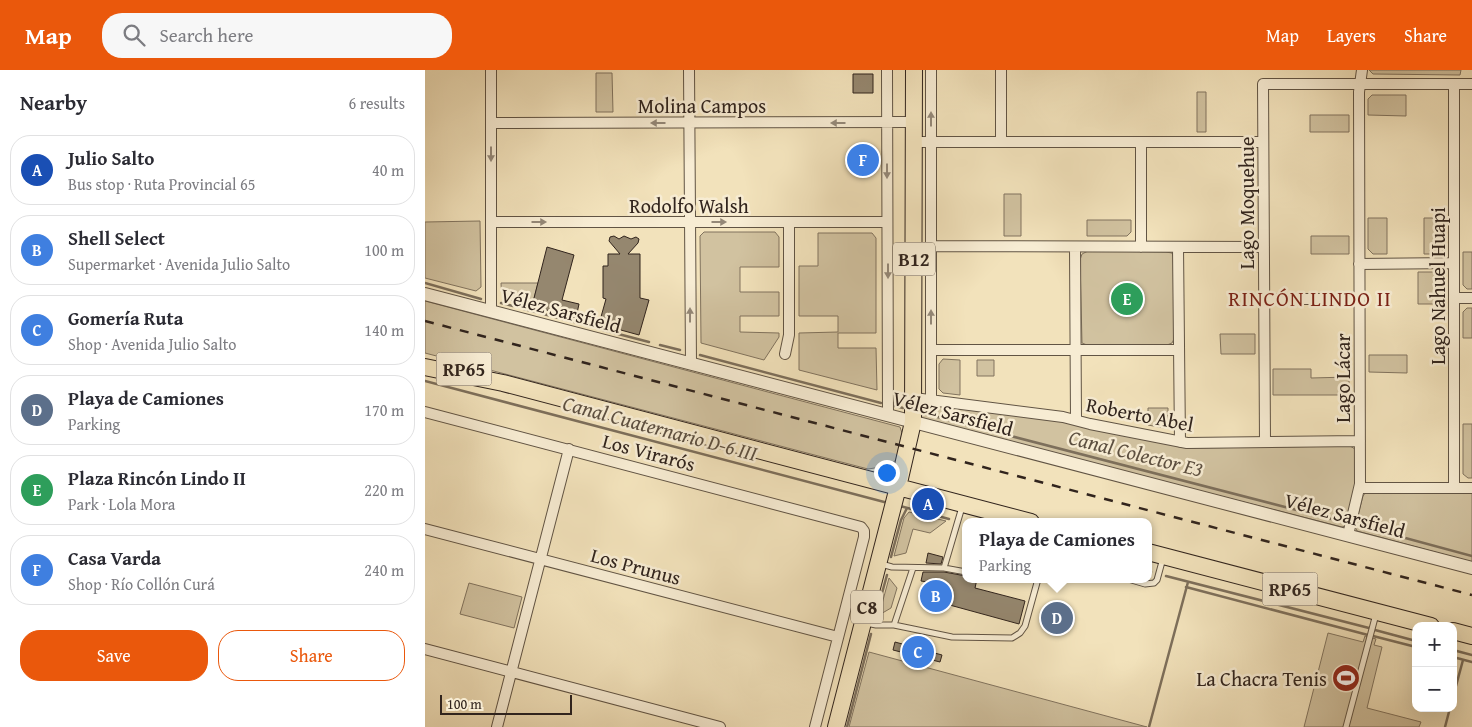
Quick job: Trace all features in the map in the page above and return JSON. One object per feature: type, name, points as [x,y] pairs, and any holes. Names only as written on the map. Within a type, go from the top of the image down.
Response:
[{"type":"main road","name":"B12","points":[[899,487],[913,422],[922,399],[914,142],[914,70]]},
{"type":"main road","name":"RP65","points":[[425,356],[503,383]]},
{"type":"main road","name":"RP65","points":[[425,367],[503,383],[1016,518]]},
{"type":"main road","name":"C8","points":[[836,727],[899,487]]},
{"type":"main road","name":"RP65","points":[[1156,554],[1416,622]]},
{"type":"main road","points":[[1457,632],[1472,636]]},
{"type":"street","points":[[491,70],[491,311]]},
{"type":"street","points":[[689,70],[691,364]]},
{"type":"street","points":[[887,70],[888,415]]},
{"type":"street","points":[[922,399],[931,350],[931,70]]},
{"type":"street","points":[[1001,70],[1001,142]]},
{"type":"street","name":"Lago Lácar","points":[[1348,535],[1360,488],[1359,84],[1362,70]]},
{"type":"street","name":"Lago Moquehue","points":[[1265,442],[1263,84],[1359,84]]},
{"type":"street","points":[[1359,84],[1472,84]]},
{"type":"street","name":"Lago Nahuel Huapi","points":[[1454,84],[1454,488]]},
{"type":"street","name":"Molina Campos","points":[[491,123],[914,122]]},
{"type":"street","points":[[914,142],[1263,142]]},
{"type":"street","points":[[1141,142],[1141,247]]},
{"type":"street","name":"Rodolfo Walsh","points":[[491,222],[887,222]]},
{"type":"street","points":[[785,354],[789,338],[789,222]]},
{"type":"street","points":[[931,246],[1264,247]]},
{"type":"street","points":[[1075,247],[1075,420]]},
{"type":"street","points":[[1178,247],[1180,442]]},
{"type":"street","points":[[1359,264],[1454,263]]},
{"type":"street","name":"Vélez Sarsfield","points":[[425,294],[1472,568]]},
{"type":"street","points":[[1454,298],[1472,298]]},
{"type":"street","points":[[1264,299],[1360,299]]},
{"type":"street","points":[[931,350],[1179,350]]},
{"type":"street","name":"Roberto Abel","points":[[922,399],[1063,416],[1180,442],[1360,441]]},
{"type":"street","name":"Los Virarós","points":[[425,412],[857,525],[863,529],[864,537],[838,637]]},
{"type":"street","points":[[497,727],[569,449]]},
{"type":"street","points":[[1360,488],[1472,488]]},
{"type":"street","name":"Los Prunus","points":[[425,529],[838,637]]},
{"type":"street","points":[[815,727],[838,637]]},
{"type":"street","points":[[425,649],[720,727]]},
{"type":"lane","points":[[944,568],[963,504]]},
{"type":"lane","points":[[1144,583],[1153,584],[1157,580],[1156,554]]},
{"type":"lane","points":[[879,564],[892,567],[944,568],[962,571]]},
{"type":"lane","points":[[894,624],[913,568]]},
{"type":"lane","points":[[863,622],[876,625],[894,624],[952,638],[1012,638],[1020,633],[1025,626],[1037,583]]},
{"type":"lane","points":[[1346,727],[1377,612]]},
{"type":"shaded area","points":[[1369,70],[1461,70],[1460,75],[1373,74]]},
{"type":"shaded area","points":[[596,73],[612,73],[613,112],[596,112]]},
{"type":"shaded area","points":[[1197,92],[1206,92],[1206,132],[1197,132]]},
{"type":"shaded area","points":[[1372,95],[1406,95],[1406,116],[1368,115],[1368,99]]},
{"type":"shaded area","points":[[1310,115],[1349,115],[1349,132],[1310,132]]},
{"type":"shaded area","points":[[1004,194],[1021,194],[1021,236],[1004,236]]},
{"type":"shaded area","points":[[1368,218],[1387,218],[1387,254],[1373,254],[1368,249]]},
{"type":"shaded area","points":[[1424,218],[1444,218],[1444,249],[1440,254],[1424,254]]},
{"type":"shaded area","points":[[1087,220],[1131,220],[1131,232],[1127,236],[1087,236]]},
{"type":"shaded area","points":[[480,221],[481,287],[476,291],[425,278],[425,222]]},
{"type":"shaded area","points":[[704,232],[775,232],[779,237],[779,267],[740,267],[740,292],[779,292],[779,316],[740,316],[740,332],[779,333],[779,337],[764,360],[701,343],[700,236]]},
{"type":"shaded area","points":[[818,233],[872,233],[876,238],[876,333],[838,333],[838,348],[876,348],[877,390],[799,370],[799,333],[838,332],[838,316],[799,316],[799,266],[818,266]]},
{"type":"shaded area","points":[[1311,236],[1349,236],[1349,254],[1311,254]]},
{"type":"shaded area","points":[[1088,251],[1172,253],[1174,258],[1174,339],[1172,343],[1167,345],[1087,345],[1082,343],[1080,260],[1082,254]]},
{"type":"shaded area","points":[[1463,252],[1472,252],[1472,289],[1467,289],[1463,285]]},
{"type":"shaded area","points":[[1418,272],[1440,272],[1444,276],[1444,304],[1418,304]]},
{"type":"shaded area","points":[[501,283],[538,283],[532,306],[506,298],[503,294]]},
{"type":"shaded area","points":[[425,301],[900,427],[902,433],[896,460],[888,466],[868,469],[425,353]]},
{"type":"shaded area","points":[[1467,308],[1472,308],[1472,338],[1463,338],[1463,312]]},
{"type":"shaded area","points":[[1220,334],[1255,334],[1255,354],[1221,354]]},
{"type":"shaded area","points":[[1369,355],[1407,355],[1407,373],[1369,372]]},
{"type":"shaded area","points":[[943,359],[960,360],[960,395],[943,393],[939,389],[939,364]]},
{"type":"shaded area","points":[[977,360],[994,360],[994,376],[977,376]]},
{"type":"shaded area","points":[[1273,369],[1311,369],[1311,378],[1349,377],[1349,395],[1273,395]]},
{"type":"shaded area","points":[[924,404],[1064,421],[1187,448],[1350,446],[1355,449],[1356,483],[1345,526],[1342,527],[924,421],[920,417],[921,406]]},
{"type":"shaded area","points":[[1148,408],[1168,408],[1168,424],[1164,428],[1148,425]]},
{"type":"shaded area","points":[[1463,424],[1472,424],[1472,478],[1468,478],[1463,474]]},
{"type":"shaded area","points":[[1366,492],[1472,492],[1472,562],[1357,531],[1355,526],[1363,496]]},
{"type":"shaded area","points":[[909,512],[946,521],[930,533],[913,529],[906,553],[894,556],[904,518]]},
{"type":"shaded area","points":[[889,578],[897,588],[891,608],[879,615]]},
{"type":"shaded area","points":[[469,583],[522,597],[514,628],[460,614]]},
{"type":"shaded area","name":"La Chacra Tenis","points":[[1328,633],[1363,642],[1365,636],[1376,639],[1374,645],[1382,647],[1367,708],[1421,722],[1419,727],[1304,727]]},
{"type":"shaded area","points":[[869,652],[1147,727],[849,727]]},
{"type":"building","points":[[853,74],[873,74],[873,93],[853,93]]},
{"type":"building","points":[[855,153],[872,153],[872,167],[855,167]]},
{"type":"building","points":[[614,236],[619,239],[624,236],[631,239],[636,237],[639,239],[638,243],[628,254],[640,254],[640,298],[649,300],[639,335],[599,324],[606,299],[603,298],[603,266],[608,266],[608,254],[620,254],[609,241],[610,237]]},
{"type":"building","points":[[547,247],[574,255],[562,300],[579,304],[576,318],[532,306]]},
{"type":"building","points":[[928,553],[943,557],[941,564],[926,563]]},
{"type":"building","points":[[923,572],[944,572],[962,575],[962,583],[976,583],[975,588],[1025,601],[1019,624],[946,604],[945,609],[921,602],[927,582],[921,581]]},
{"type":"building","points":[[895,642],[942,655],[940,662],[893,650]]},
{"type":"waterway","name":"Canal Colector E3","points":[[425,283],[481,299]]},
{"type":"waterway","name":"Canal Colector E3","points":[[501,303],[513,306]]},
{"type":"waterway","name":"Canal Colector E3","points":[[524,309],[586,325]]},
{"type":"waterway","name":"Canal Colector E3","points":[[603,330],[649,342]]},
{"type":"waterway","name":"Canal Colector E3","points":[[660,345],[680,350]]},
{"type":"waterway","name":"Canal Colector E3","points":[[700,355],[881,403]]},
{"type":"waterway","name":"Canal Cuaternario D-6 III","points":[[425,381],[888,503]]},
{"type":"waterway","name":"Canal Colector E3","points":[[895,406],[903,408]]},
{"type":"waterway","name":"Canal Colector E3","points":[[922,413],[1343,522]]},
{"type":"waterway","name":"Canal Cuaternario D-6 III","points":[[900,506],[949,519]]},
{"type":"waterway","points":[[891,557],[901,520],[907,508]]},
{"type":"waterway","name":"Canal Colector E3","points":[[1361,526],[1472,556]]},
{"type":"waterway","points":[[876,615],[887,575]]},
{"type":"waterway","name":"Canal Cuaternario D-6 III","points":[[1166,576],[1369,628]]},
{"type":"waterway","points":[[1149,727],[1188,582]]},
{"type":"waterway","points":[[1186,587],[1368,635]]},
{"type":"waterway","name":"Canal Cuaternario D-6 III","points":[[1375,630],[1412,640]]},
{"type":"waterway","points":[[847,727],[871,634]]},
{"type":"waterway","points":[[1373,636],[1412,646]]},
{"type":"waterway","name":"Canal Cuaternario D-6 III","points":[[1457,651],[1472,655]]},
{"type":"waterway","points":[[1457,658],[1472,662]]},
{"type":"waterway","points":[[1457,682],[1463,660]]},
{"type":"waterway","points":[[1445,727],[1449,712]]},
{"type":"railway","points":[[425,321],[1472,595]]},
{"type":"place","name":"Casa Varda","points":[[863,160]]},
{"type":"place","name":"Plaza Rincón Lindo II","points":[[1127,299]]},
{"type":"place","name":"Julio Salto","points":[[928,504]]},
{"type":"place","name":"Shell Select","points":[[936,596]]},
{"type":"place","name":"Playa de Camiones","points":[[1057,618]]},
{"type":"place","name":"Gomería Ruta","points":[[918,652]]},
{"type":"place","name":"La Chacra Tenis","points":[[1346,678]]},
{"type":"district","name":"RINCÓN LINDO II","points":[[1310,298]]}]
